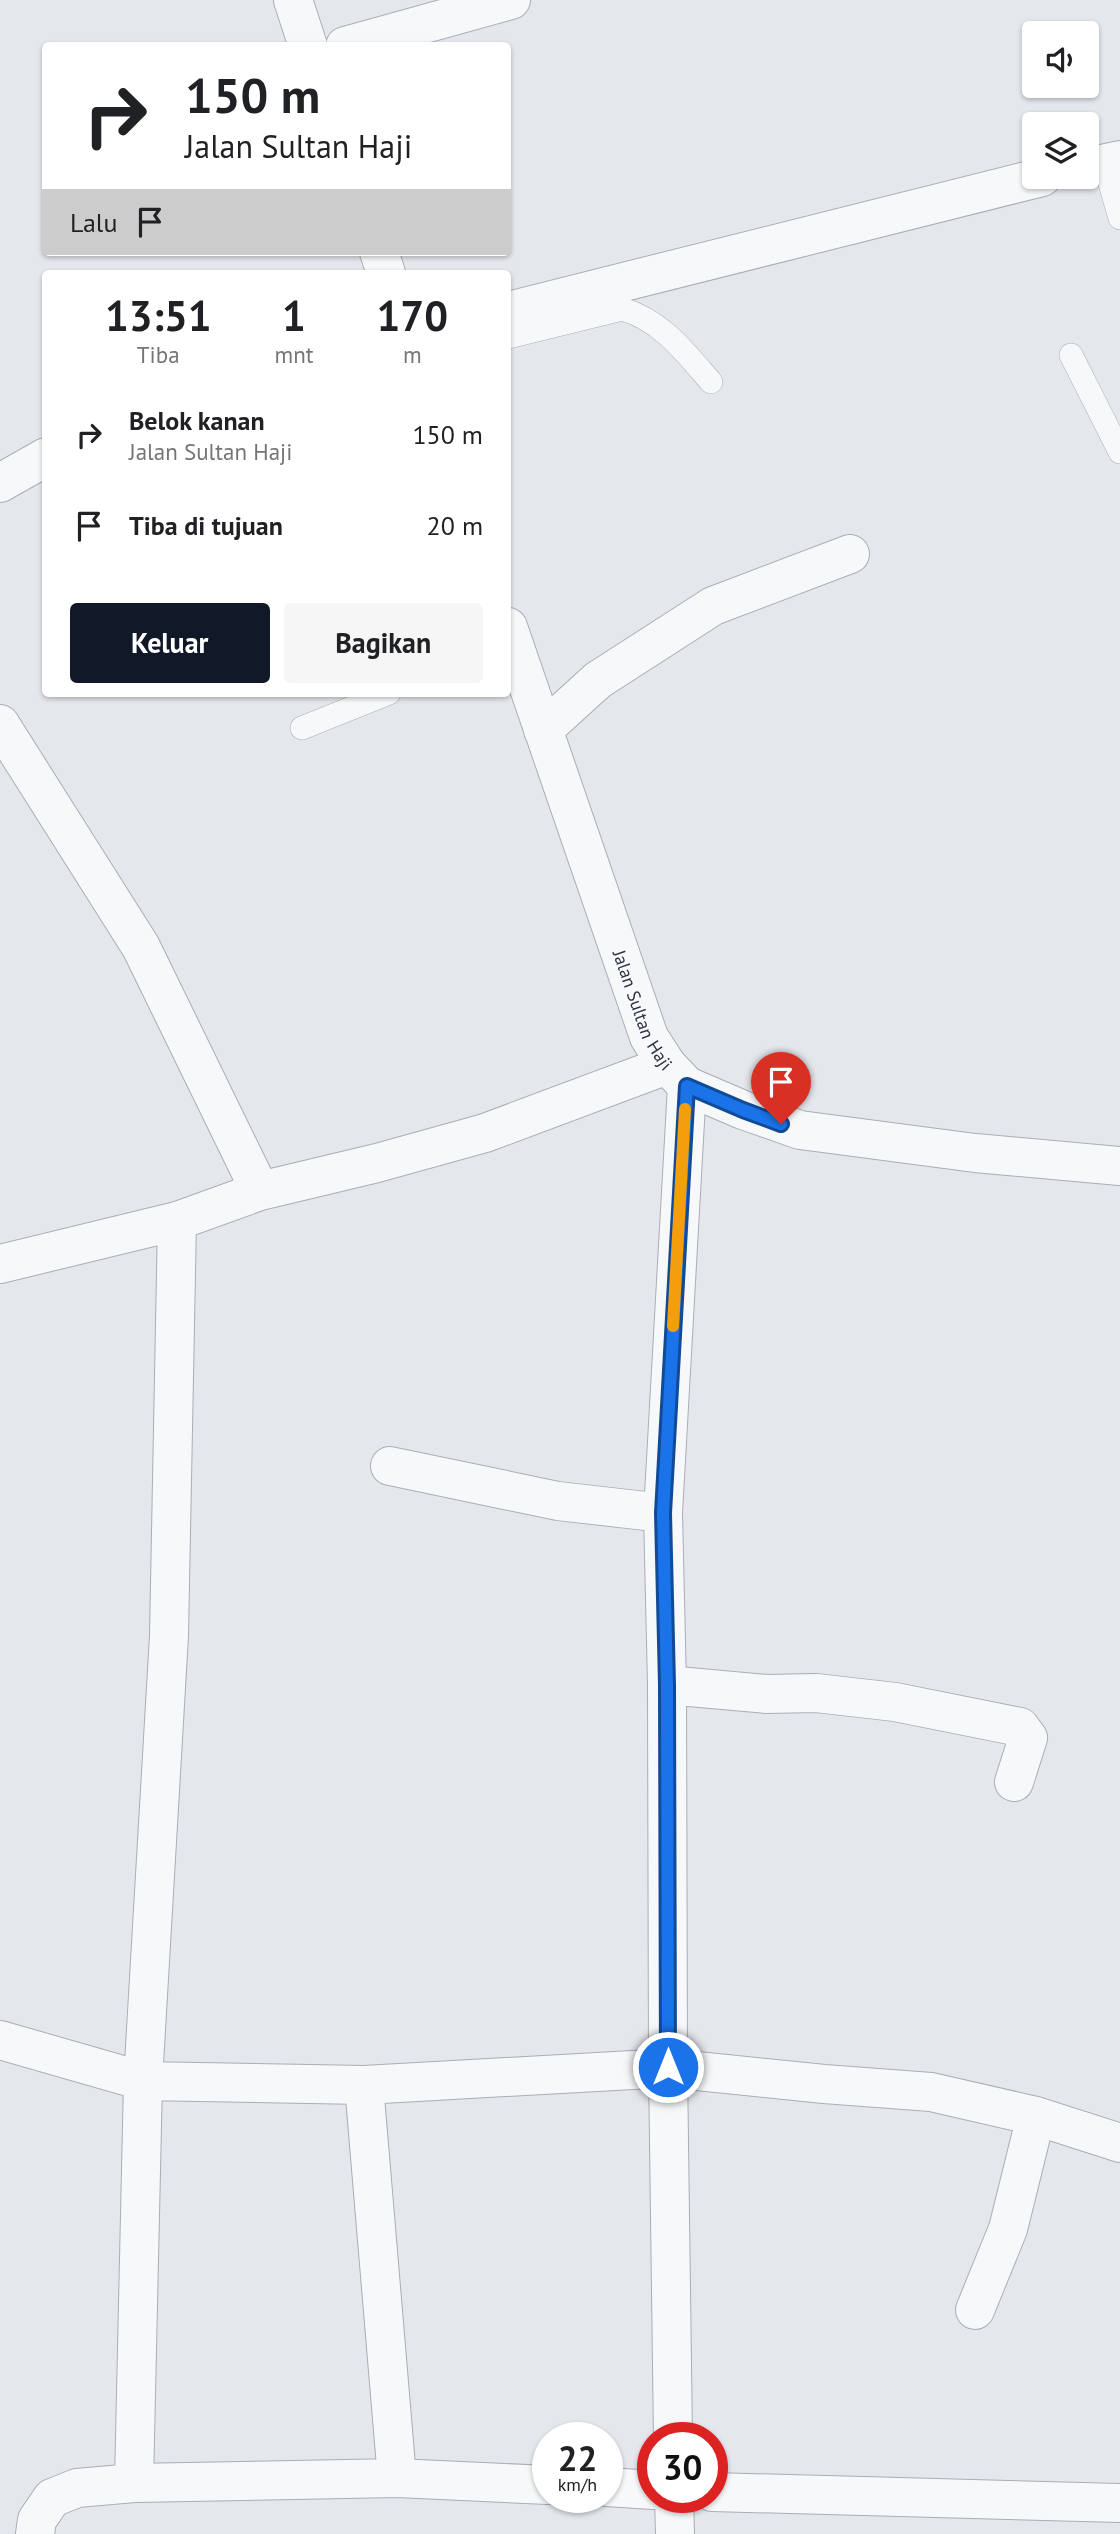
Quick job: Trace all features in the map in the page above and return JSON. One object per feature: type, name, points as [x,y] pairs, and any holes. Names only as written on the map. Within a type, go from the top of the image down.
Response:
[{"type":"street","points":[[293,0],[307,42]]},
{"type":"street","points":[[359,42],[511,0]]},
{"type":"street","points":[[511,310],[1022,182]]},
{"type":"street","points":[[0,483],[42,459]]},
{"type":"street","points":[[543,730],[598,680],[713,606],[850,554]]},
{"type":"street","name":"Jalan Sultan Haji","points":[[511,643],[649,1037],[677,1075],[743,1110],[800,1130],[975,1153],[1120,1166]]},
{"type":"street","points":[[0,724],[141,947],[260,1191]]},
{"type":"street","points":[[0,1264],[177,1220],[260,1191],[485,1133],[677,1075],[663,1513],[667,1685],[673,2422]]},
{"type":"street","points":[[134,2483],[143,2081],[169,1636],[177,1220]]},
{"type":"street","points":[[390,1466],[558,1501],[663,1513]]},
{"type":"street","points":[[667,1685],[767,1694],[829,1695],[895,1703],[1020,1727],[1028,1738],[1014,1782]]},
{"type":"street","points":[[0,2040],[143,2081],[364,2085],[668,2067],[824,2084],[931,2092],[1036,2116],[1120,2143]]},
{"type":"street","points":[[364,2085],[397,2478]]},
{"type":"street","points":[[975,2310],[1008,2229],[1036,2116]]},
{"type":"street","points":[[35,2534],[37,2520],[52,2498],[76,2488],[134,2483],[397,2478],[532,2484]]},
{"type":"street","points":[[728,2492],[1120,2503]]},
{"type":"street","points":[[674,2513],[675,2534]]},
{"type":"lane","points":[[1103,163],[1120,218]]},
{"type":"lane","points":[[511,336],[622,309],[639,314],[662,329],[711,382]]},
{"type":"lane","points":[[1070,355],[1120,452]]},
{"type":"lane","points":[[302,728],[379,697]]},
{"type":"slow traffic","points":[[673,1326],[685,1109]]},
{"type":"route","points":[[668,2067],[667,1685],[663,1513],[687,1086],[781,1124]]}]
